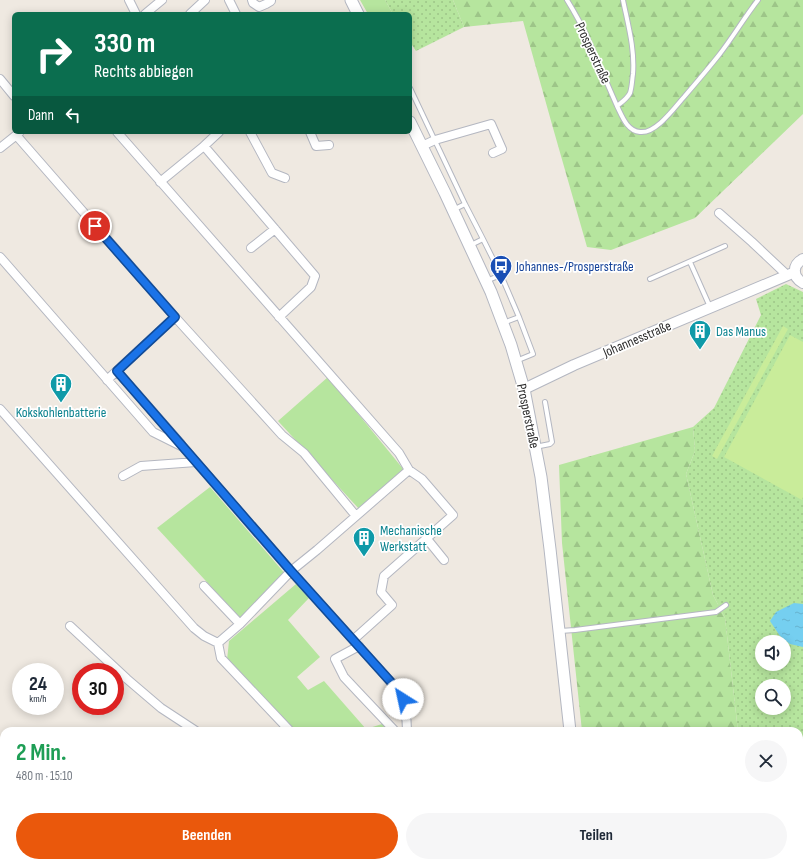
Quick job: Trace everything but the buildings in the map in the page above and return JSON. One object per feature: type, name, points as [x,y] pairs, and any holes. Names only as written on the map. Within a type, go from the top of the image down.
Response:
[{"type":"main road","points":[[351,0],[357,12]]},
{"type":"main road","name":"Prosperstraße","points":[[412,126],[491,292],[524,388],[541,477],[570,727]]},
{"type":"street","points":[[129,0],[135,12]]},
{"type":"street","points":[[147,12],[162,0]]},
{"type":"street","points":[[193,12],[205,0]]},
{"type":"street","points":[[229,0],[235,12]]},
{"type":"street","points":[[252,0],[253,3],[259,7],[271,0]]},
{"type":"street","points":[[0,79],[12,94]]},
{"type":"street","points":[[422,146],[435,140],[491,124],[502,149],[493,153]]},
{"type":"street","points":[[0,148],[18,134],[175,317],[282,435],[304,452],[356,516]]},
{"type":"street","points":[[118,134],[399,453],[409,470],[422,479],[453,515],[384,576],[381,592],[392,605],[356,643],[335,658],[344,677],[391,727]]},
{"type":"street","points":[[160,182],[218,134]]},
{"type":"street","points":[[251,134],[272,173],[285,178]]},
{"type":"street","points":[[311,134],[316,146],[329,146]]},
{"type":"street","points":[[204,146],[315,276],[311,287],[279,317]]},
{"type":"street","points":[[719,213],[803,283]]},
{"type":"street","points":[[251,248],[275,229]]},
{"type":"street","points":[[0,257],[153,432],[184,447]]},
{"type":"street","points":[[791,274],[796,264],[803,259]]},
{"type":"street","name":"Johannesstraße","points":[[524,388],[574,365],[791,274]]},
{"type":"street","points":[[107,380],[175,317]]},
{"type":"street","points":[[117,371],[291,571],[399,691],[407,714],[407,727]]},
{"type":"street","points":[[0,409],[194,628],[204,636],[218,643]]},
{"type":"street","points":[[123,476],[141,466],[196,462]]},
{"type":"street","points":[[218,643],[240,624],[291,571],[409,470]]},
{"type":"street","points":[[427,539],[444,560]]},
{"type":"street","points":[[204,586],[240,624]]},
{"type":"street","points":[[70,626],[155,703],[190,727]]},
{"type":"street","points":[[218,643],[221,658],[286,727]]},
{"type":"lane","name":"Prosperstraße","points":[[566,0],[583,28],[625,122],[632,129],[640,132],[648,131],[656,127],[670,114],[704,74],[758,0]]},
{"type":"lane","points":[[617,106],[625,100],[630,93],[633,67],[633,49],[630,27],[623,0]]},
{"type":"lane","points":[[412,92],[465,204],[501,275],[519,317],[533,354],[515,361]]},
{"type":"lane","points":[[453,210],[465,204]]},
{"type":"lane","points":[[469,246],[483,239]]},
{"type":"lane","points":[[650,279],[725,246]]},
{"type":"lane","points":[[690,262],[711,308]]},
{"type":"lane","points":[[486,281],[501,275]]},
{"type":"lane","points":[[502,324],[519,317]]},
{"type":"lane","points":[[535,448],[550,444],[552,442],[545,402]]},
{"type":"lane","points":[[559,631],[716,612],[726,605]]},
{"type":"green space","points":[[360,0],[385,0],[392,12],[367,12]]},
{"type":"green space","points":[[385,0],[453,0],[464,27],[416,51],[412,45],[412,12],[392,12]]},
{"type":"green space","points":[[453,0],[803,0],[803,114],[695,218],[611,250],[587,247],[523,21],[464,27]]},
{"type":"green space","points":[[786,284],[803,292],[803,727],[738,727],[725,618],[713,595],[686,474],[695,451],[693,427],[714,408],[761,315],[756,299]]},
{"type":"green space","points":[[783,326],[788,329],[717,459],[712,456]]},
{"type":"green space","points":[[790,335],[803,342],[802,500],[724,457]]},
{"type":"green space","points":[[328,377],[404,470],[360,510],[278,421]]},
{"type":"green space","points":[[693,427],[695,451],[686,474],[713,595],[725,618],[738,727],[582,727],[562,543],[559,465]]},
{"type":"green space","points":[[210,487],[287,576],[240,618],[157,528]]},
{"type":"green space","points":[[296,584],[309,598],[288,620],[320,657],[297,677],[308,690],[324,681],[364,727],[291,727],[227,660],[229,641]]},
{"type":"green space","points":[[382,724],[385,727],[372,727]]},
{"type":"water","points":[[794,603],[803,604],[803,647],[791,644],[791,635],[779,635],[770,621],[776,612]]},
{"type":"place","name":"Johannes-/Prosperstraße","points":[[501,286]]},
{"type":"place","name":"Das Manus","points":[[700,350]]},
{"type":"place","name":"Kokskohlenbatterie","points":[[61,404]]},
{"type":"place","name":"Mechanische Werkstatt","points":[[364,558]]},
{"type":"route","points":[[95,226],[175,317],[117,371],[291,571],[399,691],[403,699]]}]
